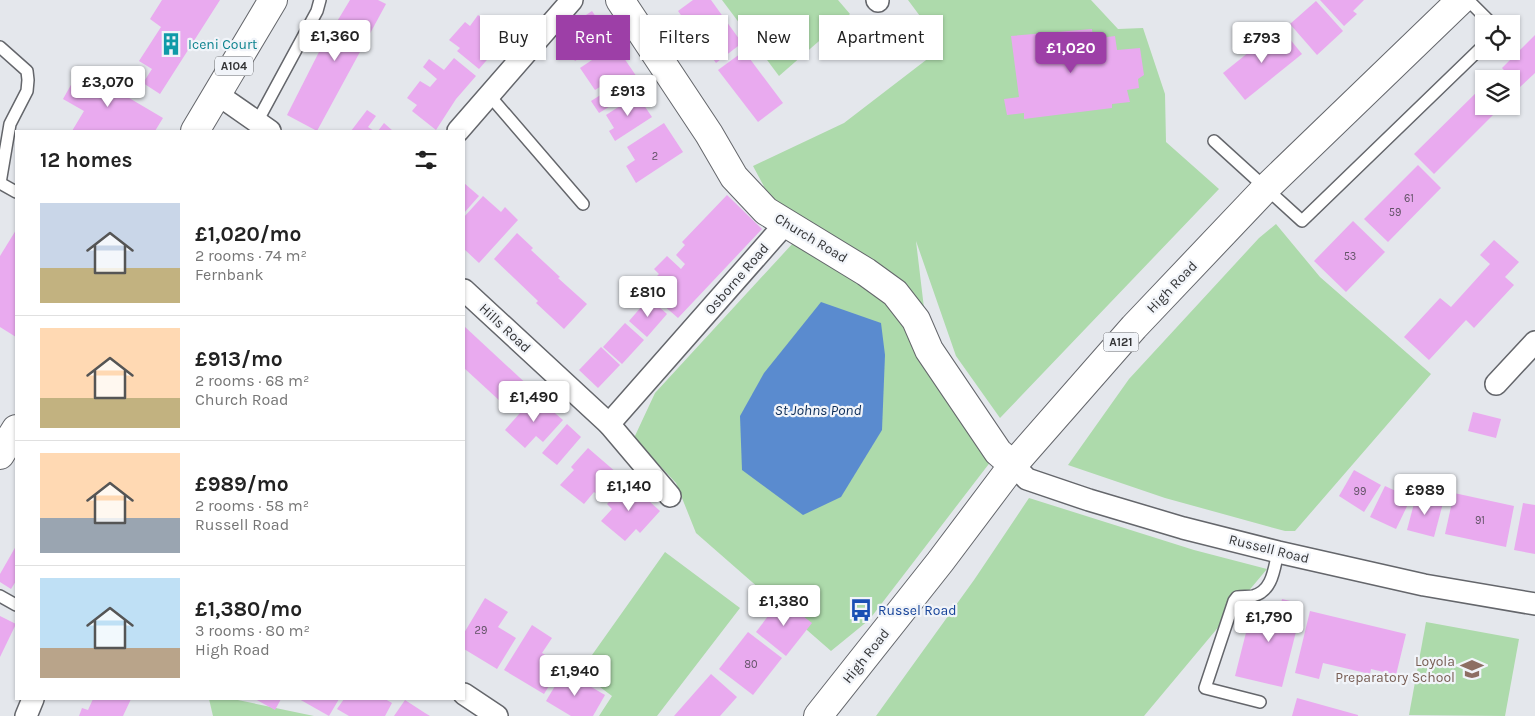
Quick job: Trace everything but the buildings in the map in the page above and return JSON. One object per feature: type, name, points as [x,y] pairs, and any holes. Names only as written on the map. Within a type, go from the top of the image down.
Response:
[{"type":"main road","name":"A104","points":[[196,130],[273,0]]},
{"type":"main road","name":"Church Road","points":[[620,0],[709,134],[734,177],[766,211],[866,272],[895,293],[916,320],[929,350],[998,452],[1014,465]]},
{"type":"main road","name":"High Road","points":[[818,716],[1014,465],[1134,327],[1266,188],[1461,0]]},
{"type":"street","points":[[459,130],[572,0]]},
{"type":"street","points":[[217,94],[263,127]]},
{"type":"street","name":"Osborne Road","points":[[608,424],[786,223]]},
{"type":"street","name":"Hills Road","points":[[465,291],[608,424],[670,496]]},
{"type":"street","points":[[1496,384],[1535,342]]},
{"type":"street","name":"Russell Road","points":[[1014,465],[1027,479],[1182,528],[1424,585],[1535,604]]},
{"type":"street","points":[[465,695],[497,716]]},
{"type":"street","points":[[26,716],[34,700]]},
{"type":"lane","points":[[263,127],[317,11],[320,0]]},
{"type":"lane","points":[[1468,0],[1483,15]]},
{"type":"lane","points":[[0,47],[27,71],[28,80],[27,91],[5,121],[0,183],[15,191]]},
{"type":"lane","points":[[1214,141],[1302,222],[1475,54]]},
{"type":"lane","points":[[489,95],[583,204]]},
{"type":"lane","points":[[1260,702],[1205,688],[1234,601],[1237,597],[1254,596],[1270,584],[1278,552]]},
{"type":"lane","points":[[0,596],[15,604]]},
{"type":"green space","points":[[722,0],[838,0],[850,14],[819,15],[819,41],[809,50],[809,15],[738,15],[738,21]]},
{"type":"green space","points":[[908,0],[1091,0],[1118,29],[1143,28],[1165,94],[1166,142],[1219,189],[1000,418],[956,356],[916,241],[929,350],[998,452],[869,620],[831,651],[696,533],[676,483],[634,438],[655,393],[794,242],[753,166],[844,123],[926,60],[943,60],[943,15],[919,15]]},
{"type":"green space","points":[[767,60],[797,60],[779,76]]},
{"type":"green space","points":[[1276,224],[1320,277],[1431,374],[1295,531],[1285,531],[1165,498],[1068,465],[1129,379],[1259,238]]},
{"type":"green space","points":[[1029,498],[1194,550],[1267,569],[1144,716],[876,716],[974,580]]},
{"type":"green space","points":[[665,552],[740,608],[657,716],[599,716],[612,696],[580,672]]},
{"type":"green space","name":"Loyola Preparatory School","points":[[1426,622],[1519,639],[1505,716],[1409,715]]},
{"type":"green space","points":[[209,700],[238,700],[314,716],[213,716]]},
{"type":"water","name":"St Johns Pond","points":[[821,302],[881,323],[885,355],[882,430],[841,497],[803,515],[742,470],[740,416],[764,373]]},
{"type":"place","name":"Iceni Court","points":[[171,44]]},
{"type":"place","name":"Russel Road","points":[[861,610]]},
{"type":"place","name":"Loyola Preparatory School","points":[[1472,669]]}]
